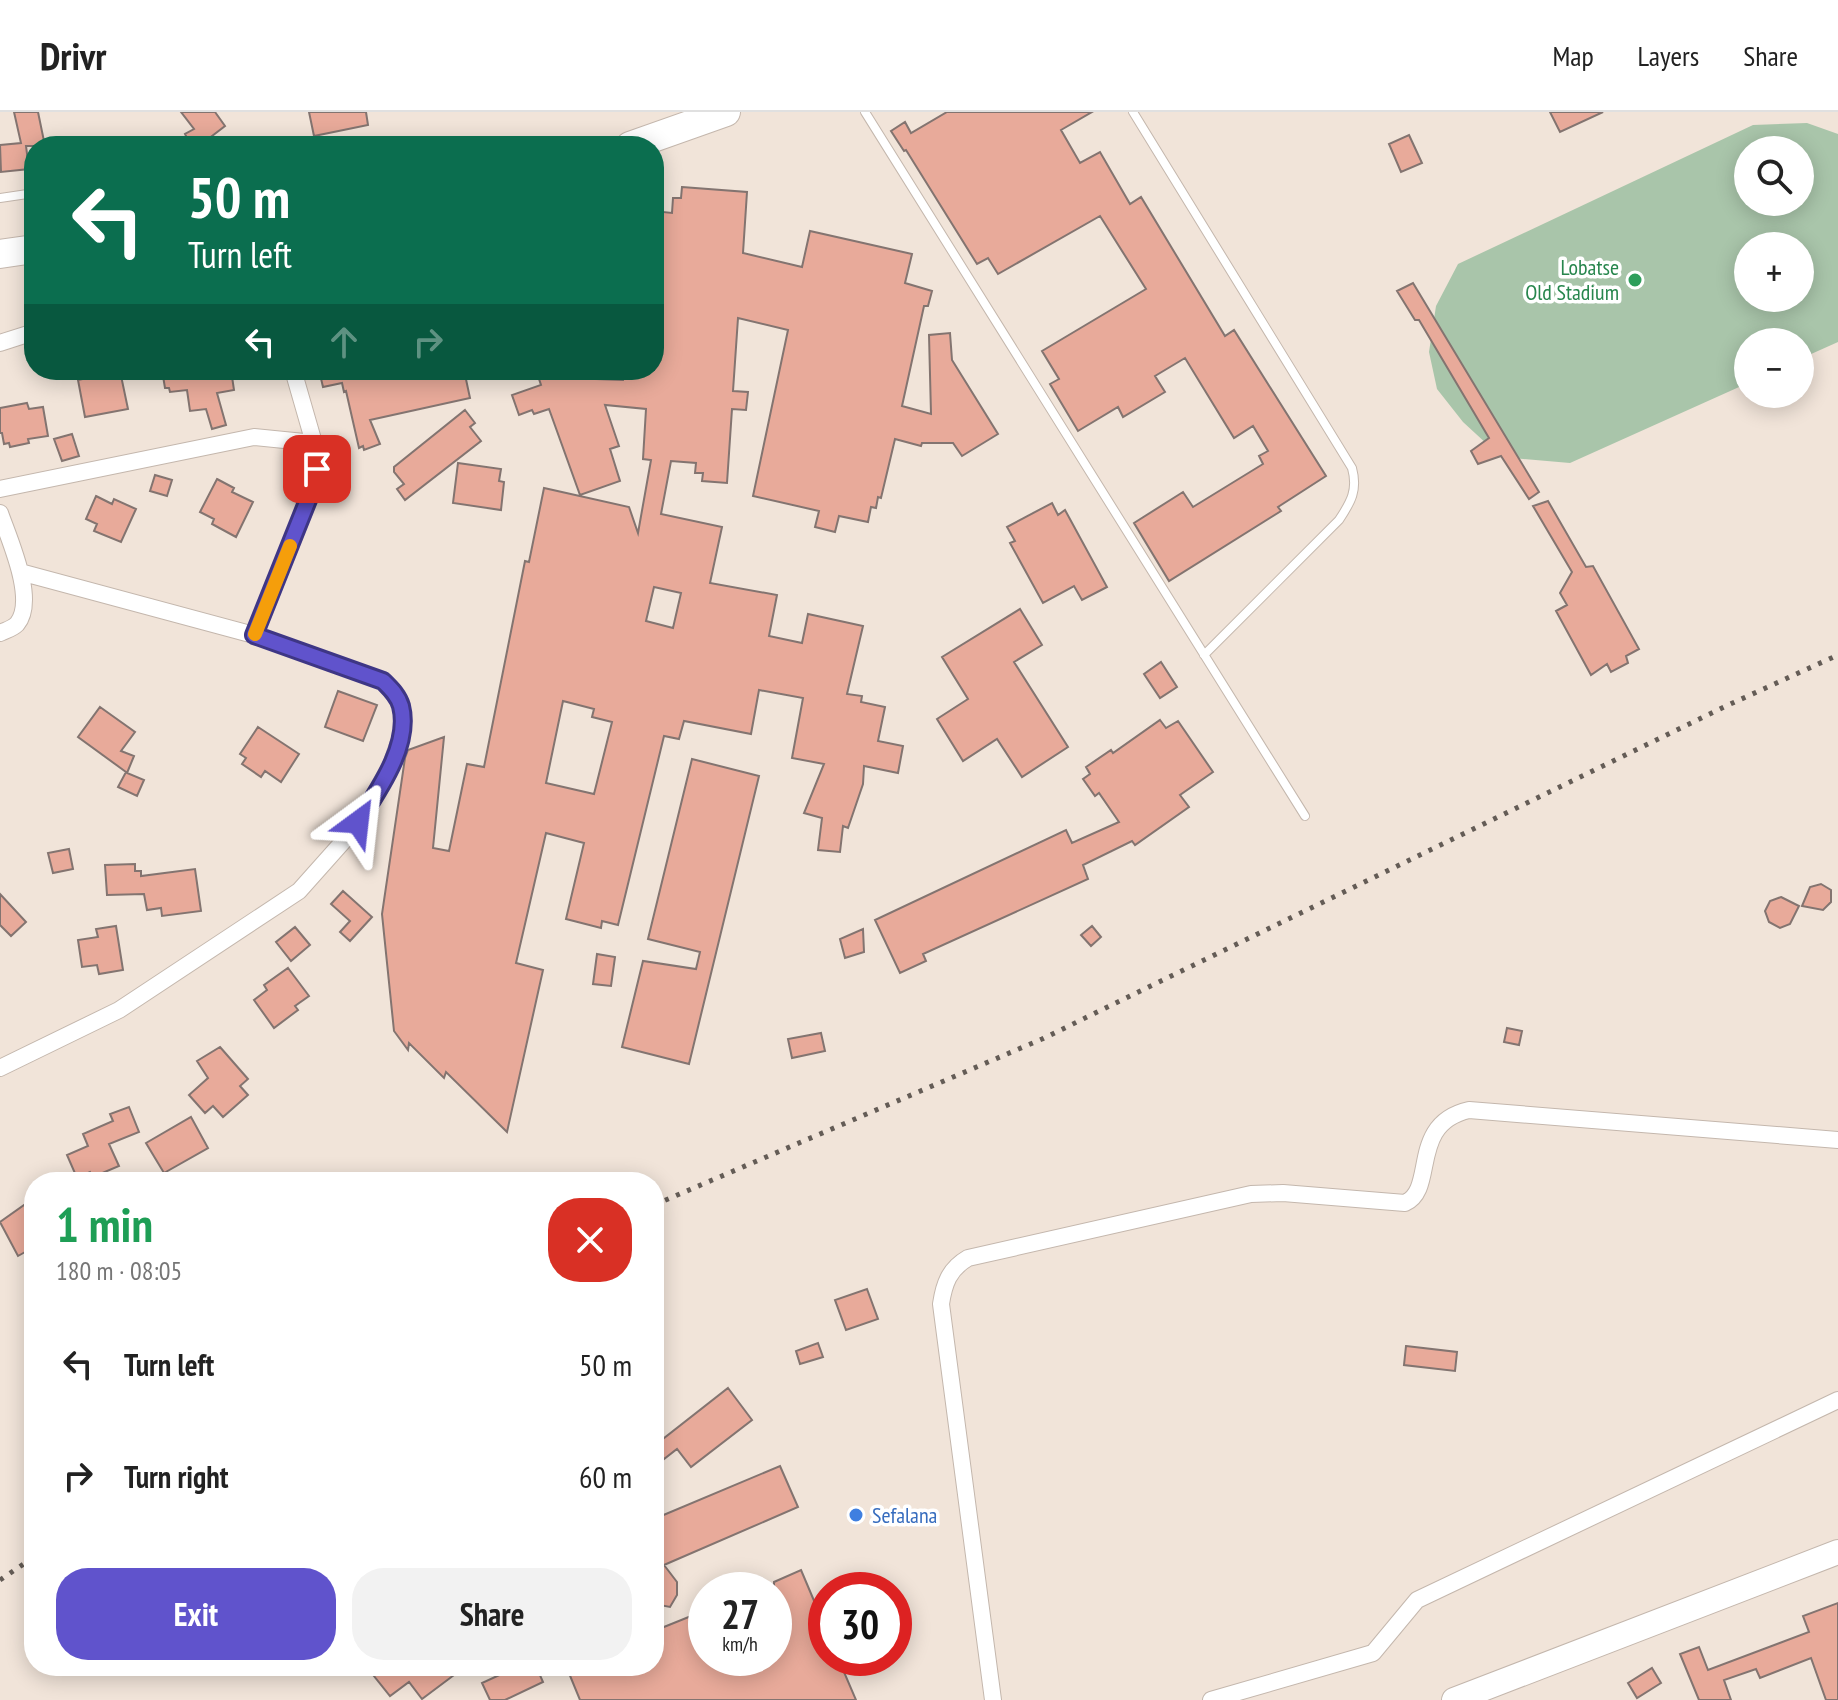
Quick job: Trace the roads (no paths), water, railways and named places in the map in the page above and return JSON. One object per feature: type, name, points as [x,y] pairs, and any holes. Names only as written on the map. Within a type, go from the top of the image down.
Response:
[{"type":"highway","points":[[658,136],[726,112]]},
{"type":"highway","points":[[0,254],[24,250]]},
{"type":"main road","points":[[1454,1700],[1838,1552]]},
{"type":"street","points":[[0,343],[24,335]]},
{"type":"street","points":[[254,635],[316,480],[314,443],[296,380]]},
{"type":"street","points":[[0,489],[254,437],[314,443]]},
{"type":"street","points":[[0,513],[20,572],[24,600],[23,612],[12,628],[0,633]]},
{"type":"street","points":[[0,1068],[119,1010],[279,906],[313,878],[367,808],[391,765],[403,719],[401,703],[383,681],[254,635],[20,572]]},
{"type":"street","points":[[993,1700],[941,1304],[944,1287],[958,1263],[1063,1235],[1251,1194],[1283,1193],[1405,1203],[1416,1194],[1434,1133],[1450,1116],[1469,1110],[1838,1140]]},
{"type":"street","points":[[1211,1700],[1373,1653],[1417,1600],[1838,1400]]},
{"type":"lane","points":[[865,112],[1305,816]]},
{"type":"lane","points":[[1133,112],[1352,468],[1356,484],[1351,503],[1339,520],[1204,655]]},
{"type":"lane","points":[[0,198],[24,194]]},
{"type":"railway","points":[[664,1201],[1042,1039],[1726,706],[1838,655]]},
{"type":"railway","points":[[0,1580],[24,1564]]},
{"type":"place","name":"Lobatse Old Stadium","points":[[1635,280]]},
{"type":"place","name":"Sefalana","points":[[856,1515]]}]
